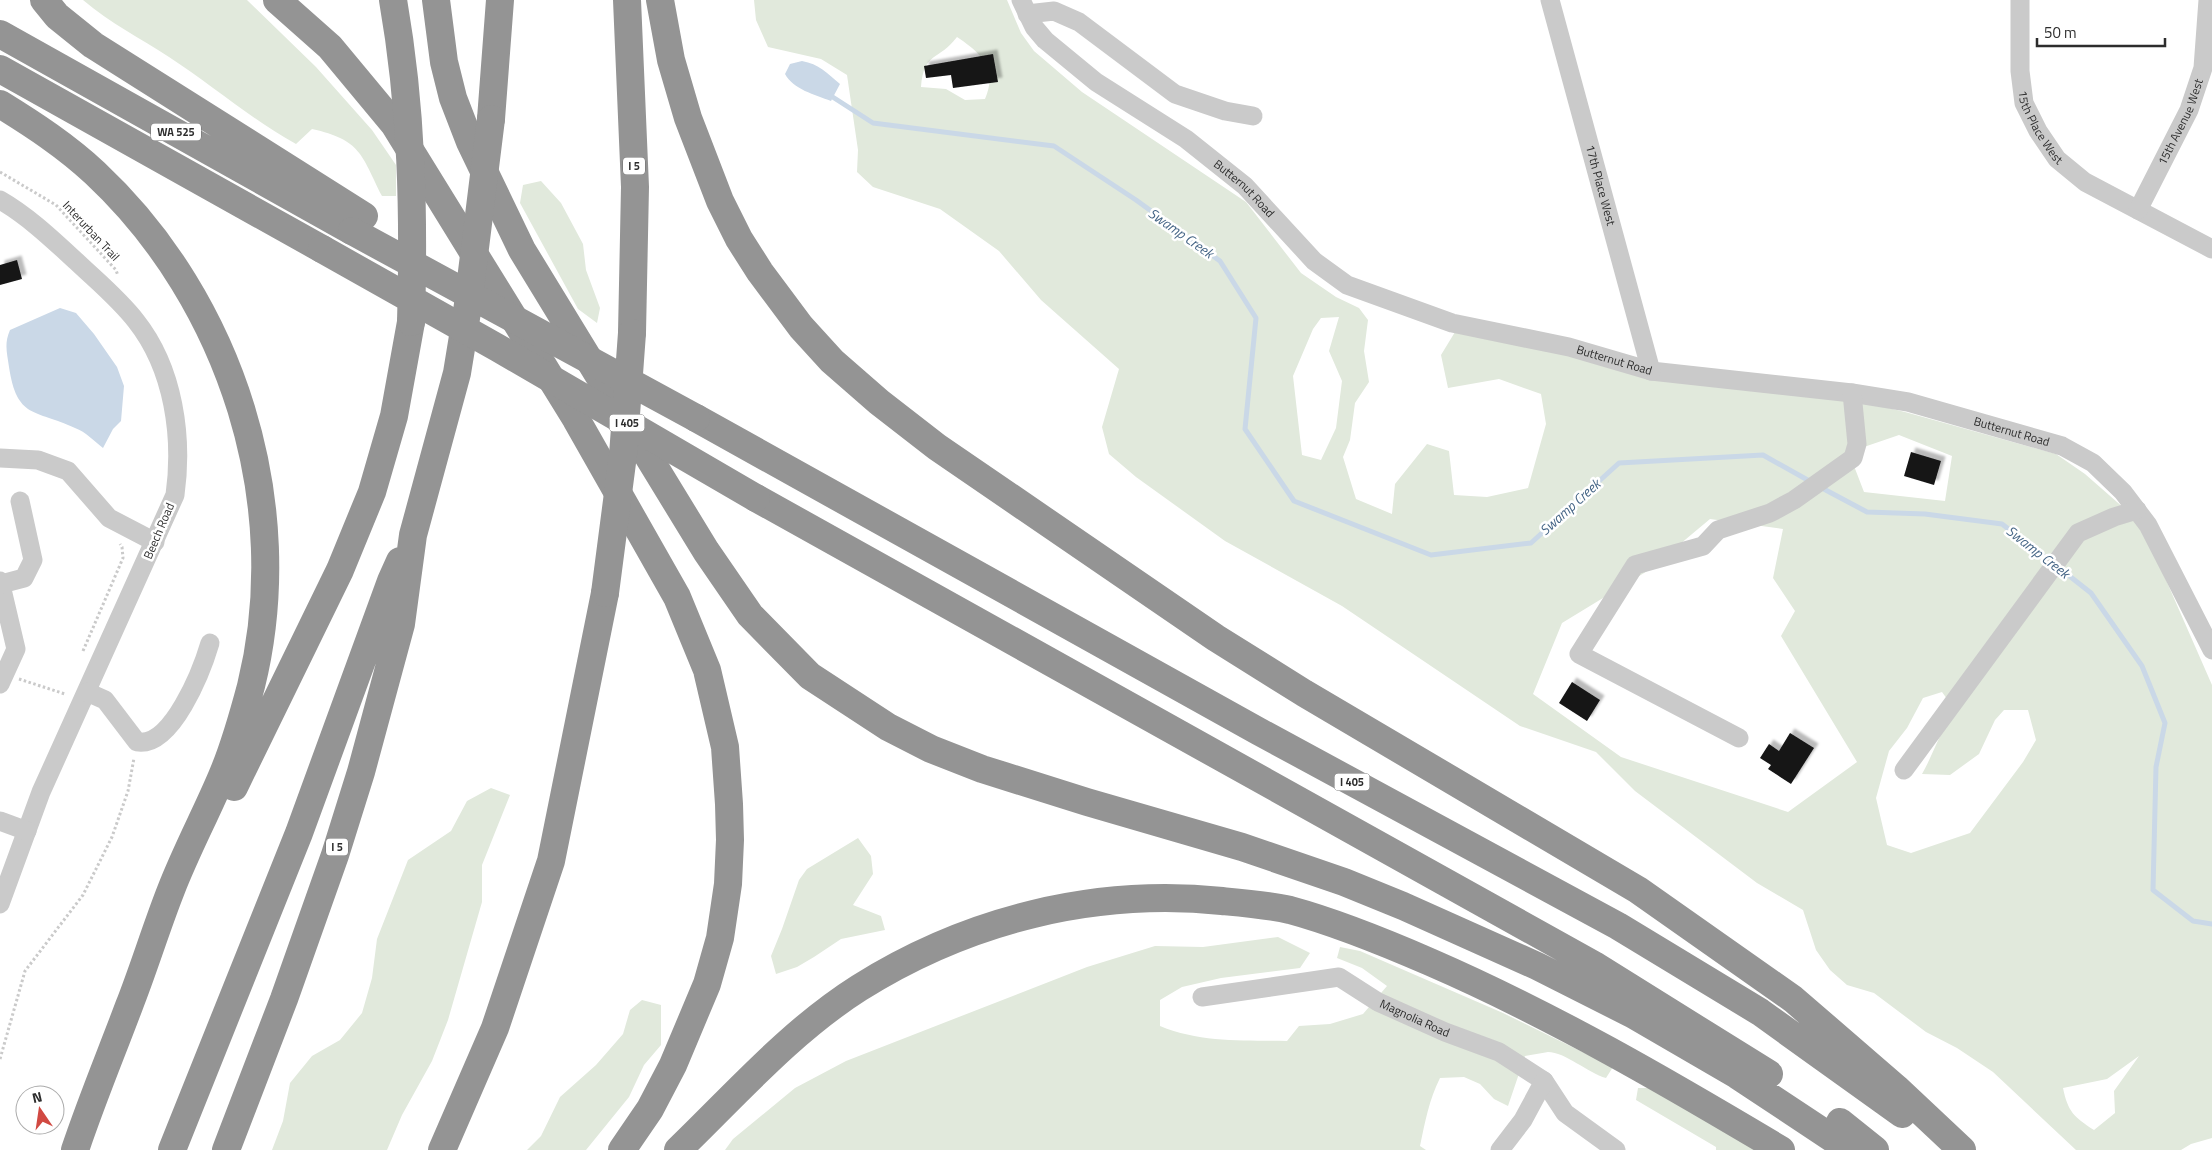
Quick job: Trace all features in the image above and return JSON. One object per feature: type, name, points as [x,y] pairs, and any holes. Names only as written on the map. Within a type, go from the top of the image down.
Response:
[{"type":"highway","points":[[44,0],[57,16],[93,45],[358,223]]},
{"type":"highway","points":[[276,0],[330,46],[394,124],[581,427],[678,597],[707,670],[725,747],[729,804],[728,884],[720,938],[707,984],[673,1065],[650,1109],[622,1150]]},
{"type":"highway","points":[[144,967],[336,579],[372,492],[394,416],[411,322],[413,222],[411,148],[402,53],[393,0]]},
{"type":"highway","points":[[436,0],[444,62],[453,98],[470,142],[522,250],[706,551],[750,615],[810,676],[888,726],[931,749],[982,769],[1087,802],[1242,846],[1344,882],[1403,906],[1537,966],[1664,1032],[1737,1075],[1850,1150]]},
{"type":"highway","name":"I 5","points":[[226,1150],[287,991],[361,772],[401,624],[413,535],[457,373],[467,312],[491,120],[500,0]]},
{"type":"highway","name":"I 5","points":[[442,1150],[495,1028],[550,861],[604,593],[623,455],[632,333],[635,188],[627,0]]},
{"type":"highway","points":[[660,0],[671,60],[688,118],[720,201],[739,239],[760,272],[801,327],[832,360],[859,384],[937,447],[1216,638],[1304,693],[1638,890],[1793,999],[1896,1088],[1962,1150]]},
{"type":"highway","name":"WA 525","points":[[0,34],[358,223]]},
{"type":"highway","name":"WA 525","points":[[0,69],[498,348]]},
{"type":"highway","points":[[0,104],[61,143],[97,174],[158,245],[186,285],[220,352],[246,424],[255,463],[261,507],[264,590],[260,638],[251,685],[223,774],[172,888],[75,1150]]},
{"type":"highway","name":"I 405","points":[[358,223],[606,361],[696,418],[737,441],[1258,731],[1618,926],[1760,1012],[1950,1150]]},
{"type":"highway","name":"I 405","points":[[498,348],[756,498],[1594,965],[1723,1044],[1845,1124],[1876,1150]]},
{"type":"highway","points":[[172,1150],[299,834],[390,581],[413,535]]},
{"type":"highway","points":[[678,1150],[818,1018],[857,989],[902,963],[947,941],[1030,914],[1118,899],[1158,898],[1196,898],[1287,910],[1345,927],[1490,988],[1619,1055],[1781,1150]]},
{"type":"street","name":"17th Place West","points":[[1550,0],[1651,371]]},
{"type":"street","name":"15th Place West","points":[[2020,0],[2020,71],[2024,103],[2038,131],[2057,159],[2085,182],[2212,249]]},
{"type":"street","name":"15th Avenue West","points":[[2138,210],[2189,110],[2203,68],[2208,0]]},
{"type":"street","name":"Butternut Road","points":[[1024,7],[1045,40],[1096,82],[1186,139],[1245,186],[1314,261],[1347,285],[1452,323],[1569,347],[1651,371],[1852,393],[1908,402],[2062,446],[2093,463],[2123,492],[2137,510],[2148,525],[2212,650]]},
{"type":"street","points":[[1024,7],[1054,11],[1079,22],[1175,94],[1225,111],[1254,116]]},
{"type":"street","name":"Beech Road","points":[[0,200],[55,242],[118,300],[137,322],[152,344],[172,399],[177,431],[179,464],[175,495],[41,792],[0,904]]},
{"type":"street","points":[[1739,738],[1579,654],[1635,565],[1703,546],[1718,530],[1770,513],[1794,500],[1853,458],[1857,444],[1852,393]]},
{"type":"street","points":[[0,458],[38,460],[68,471],[109,518],[155,542]]},
{"type":"street","points":[[2,679],[16,649],[0,582],[24,578],[33,560],[20,501]]},
{"type":"street","points":[[1904,770],[2078,533],[2114,517],[2137,510]]},
{"type":"street","points":[[87,692],[105,700],[137,742],[147,744],[157,738],[170,725],[186,701],[204,664],[210,643]]},
{"type":"street","points":[[0,820],[27,831]]},
{"type":"street","name":"Magnolia Road","points":[[1202,996],[1339,976],[1378,1002],[1445,1032],[1499,1052],[1544,1081]]},
{"type":"street","points":[[1500,1150],[1523,1120],[1544,1081],[1565,1113],[1616,1150]]},
{"type":"path","name":"Interurban Trail","points":[[0,172],[56,206],[116,270],[122,286],[118,300]]},
{"type":"path","points":[[80,658],[123,558],[122,547],[118,542]]},
{"type":"path","points":[[2,679],[64,695],[68,686]]},
{"type":"path","points":[[0,1059],[25,971],[83,896],[112,837],[128,791],[134,760]]},
{"type":"shaded area","points":[[83,0],[247,0],[316,67],[372,130],[396,165],[396,196],[382,196],[364,159],[358,151],[341,138],[312,129],[296,144],[263,124],[185,68],[114,23]]},
{"type":"shaded area","points":[[754,0],[1007,0],[1021,33],[1034,51],[1082,92],[1246,202],[1301,273],[1336,297],[1359,308],[1368,320],[1364,351],[1369,382],[1355,403],[1350,440],[1343,457],[1356,499],[1392,514],[1395,484],[1427,444],[1449,451],[1454,495],[1487,497],[1528,488],[1546,424],[1541,394],[1499,379],[1448,388],[1441,355],[1455,332],[1839,396],[1905,412],[2056,454],[2085,474],[2141,523],[2212,685],[2212,1138],[2191,1144],[2181,1150],[2076,1150],[1993,1072],[1957,1048],[1926,1032],[1874,993],[1847,985],[1830,970],[1816,950],[1803,910],[1757,883],[1635,791],[1596,752],[1520,726],[1342,606],[1225,541],[1136,477],[1109,454],[1102,427],[1119,369],[1041,300],[999,251],[940,209],[873,187],[857,172],[858,150],[847,75],[821,59],[768,47],[756,20]],"holes":[[[957,37],[973,49],[985,63],[989,79],[989,88],[985,99],[965,100],[946,89],[921,87],[925,67]],[[1339,317],[1329,351],[1342,381],[1336,428],[1321,460],[1302,455],[1293,376],[1313,329],[1321,318]],[[1899,435],[1952,456],[1945,501],[1864,492],[1854,466],[1861,448]],[[1710,519],[1783,529],[1773,578],[1795,611],[1781,636],[1857,762],[1788,812],[1621,757],[1533,694],[1562,623],[1649,570]],[[1942,692],[1955,710],[1922,774],[1950,775],[1979,754],[1995,720],[2004,710],[2028,710],[2036,740],[2023,762],[1970,833],[1911,853],[1887,845],[1876,798],[1889,751],[1907,728],[1923,698]],[[2139,1056],[2114,1091],[2115,1113],[2094,1130],[2073,1113],[2067,1103],[2063,1088],[2107,1079]]]},
{"type":"shaded area","points":[[541,181],[561,203],[583,244],[586,270],[600,308],[597,323],[578,309],[520,203],[523,185]]},
{"type":"shaded area","points":[[491,788],[510,795],[482,865],[482,902],[448,1020],[432,1061],[402,1115],[387,1150],[272,1150],[283,1121],[290,1083],[312,1056],[340,1040],[362,1013],[372,978],[377,939],[408,860],[451,831],[467,801]]},
{"type":"shaded area","points":[[858,838],[871,856],[873,874],[853,905],[881,916],[885,930],[841,939],[797,967],[776,974],[771,956],[799,880],[807,869]]},
{"type":"shaded area","points":[[1278,937],[1310,953],[1300,968],[1221,978],[1182,987],[1160,1000],[1160,1026],[1191,1035],[1222,1040],[1287,1041],[1299,1026],[1330,1024],[1363,1014],[1387,986],[1362,968],[1337,958],[1340,947],[1360,951],[1503,1013],[1613,1067],[1606,1078],[1555,1053],[1548,1052],[1525,1056],[1508,1106],[1494,1099],[1480,1084],[1464,1077],[1440,1078],[1430,1103],[1420,1146],[1426,1150],[725,1150],[733,1139],[795,1088],[846,1061],[1087,967],[1155,946],[1203,947]]},
{"type":"shaded area","points":[[642,1000],[661,1005],[661,1045],[644,1065],[629,1097],[586,1150],[527,1150],[541,1136],[560,1097],[596,1065],[623,1034],[630,1010]]},
{"type":"shaded area","points":[[1638,1088],[1650,1088],[1759,1150],[1716,1150],[1716,1147],[1636,1100]]},
{"type":"water","points":[[802,61],[818,67],[840,84],[831,101],[799,88],[785,74],[790,64]]},
{"type":"water","points":[[60,308],[76,313],[94,334],[117,367],[124,386],[121,421],[113,429],[103,448],[79,430],[30,410],[17,396],[12,384],[6,348],[10,330]]},
{"type":"building","points":[[993,54],[998,82],[953,88],[951,75],[926,78],[924,66]]},
{"type":"building","points":[[17,260],[22,279],[0,285],[0,265]]},
{"type":"building","points":[[1911,452],[1941,461],[1934,485],[1904,476]]},
{"type":"building","points":[[1572,682],[1600,700],[1587,721],[1559,703]]},
{"type":"building","points":[[1790,733],[1814,748],[1791,784],[1768,769],[1771,765],[1760,758],[1769,744],[1779,751]]},
{"type":"waterway","name":"Swamp Creek","points":[[828,94],[873,123],[1054,146],[1136,200],[1220,261],[1256,318],[1245,429],[1294,501],[1431,555],[1531,543],[1619,463],[1763,455],[1813,483]]},
{"type":"waterway","name":"Swamp Creek","points":[[1820,487],[1867,512],[1925,514],[2002,524],[2051,562]]},
{"type":"waterway","name":"Swamp Creek","points":[[2058,567],[2091,593],[2142,666],[2165,723],[2156,767],[2153,890],[2193,921],[2212,924]]}]
